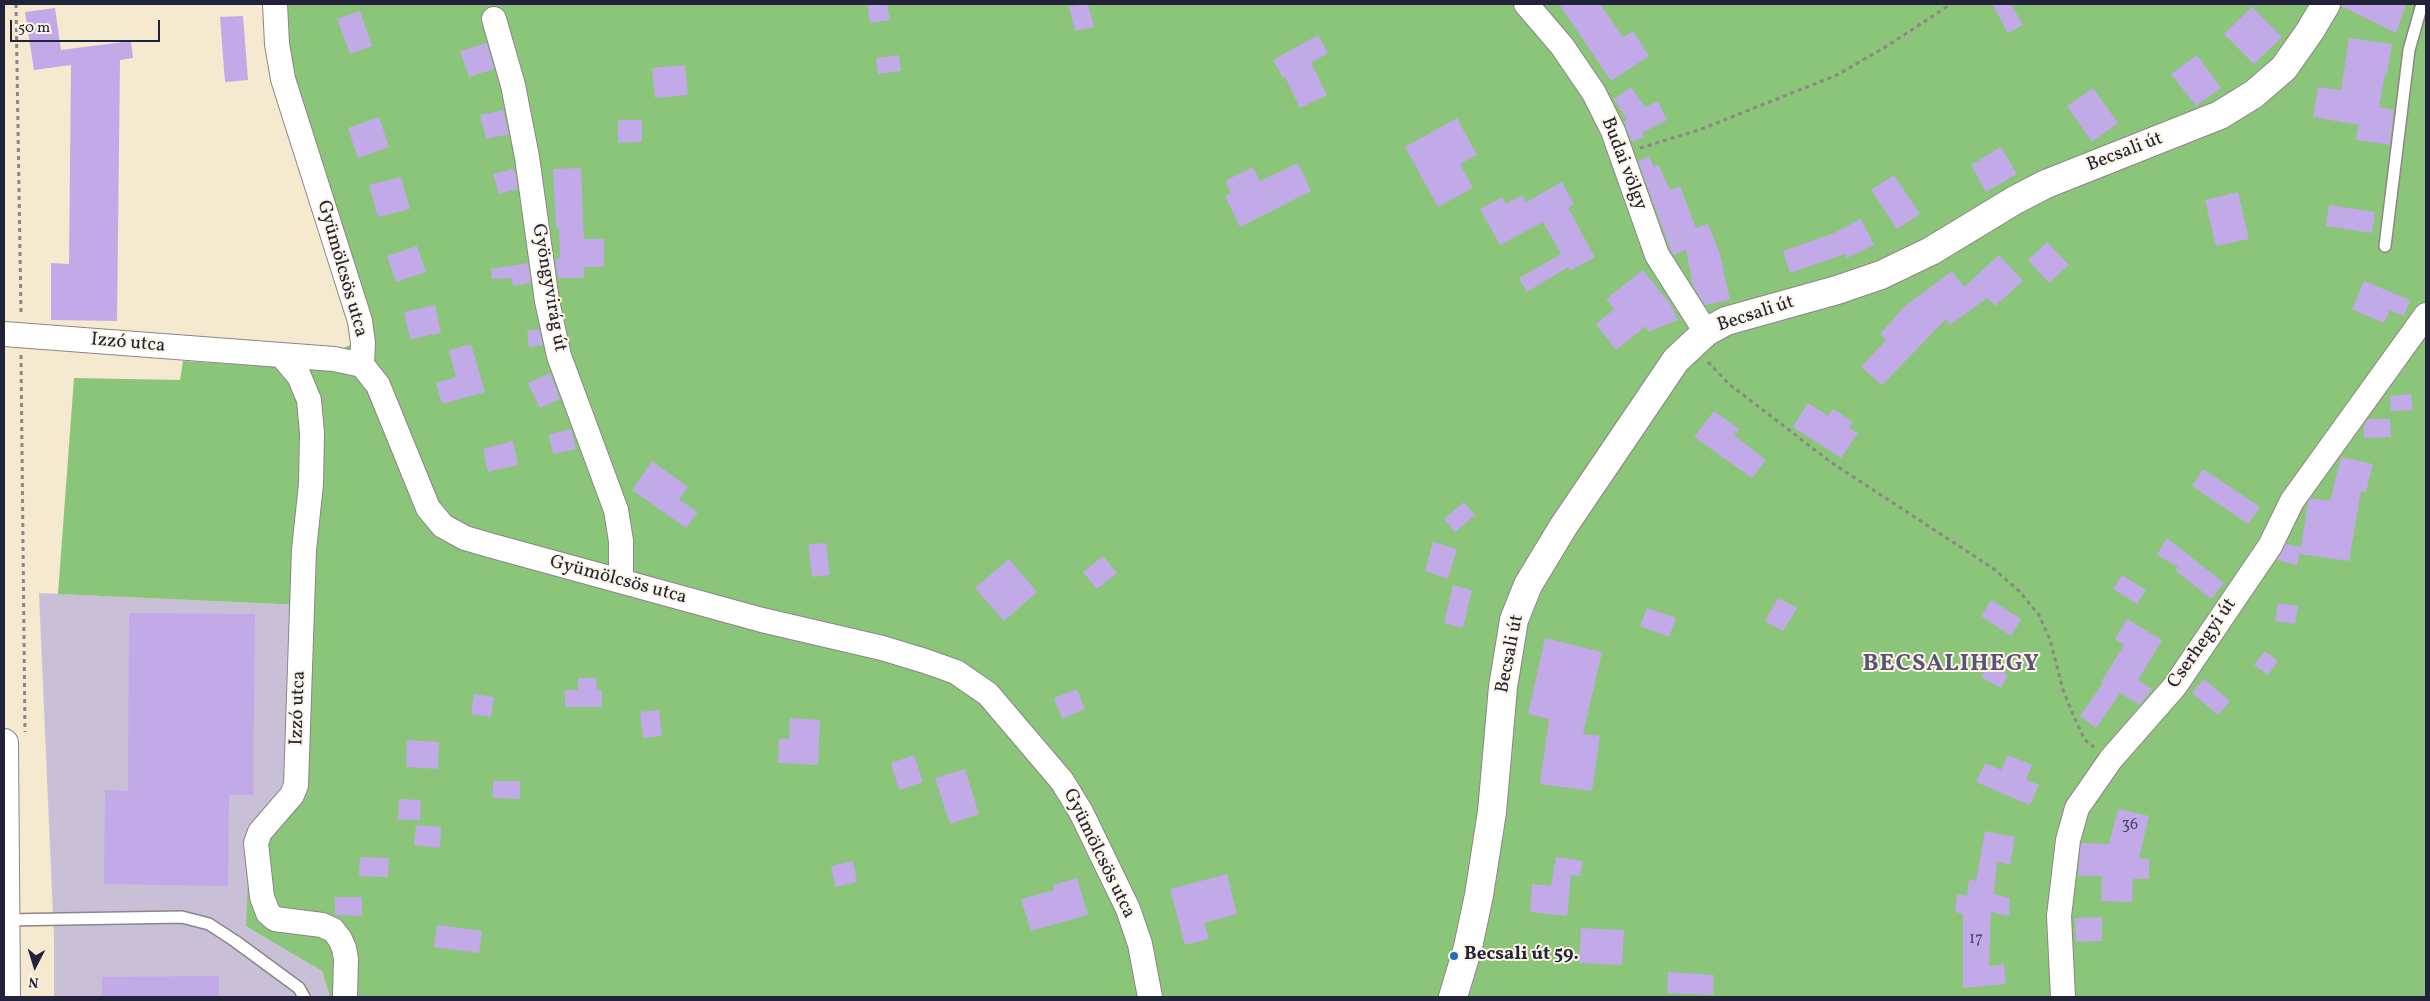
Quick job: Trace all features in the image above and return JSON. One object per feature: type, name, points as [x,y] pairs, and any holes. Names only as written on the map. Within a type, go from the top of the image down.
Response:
[{"type":"main road","name":"Becsali út","points":[[1453,997],[1468,947],[1481,886],[1492,812],[1504,678],[1514,620],[1528,585],[1563,527],[1653,392],[1698,339],[1726,321],[1837,290],[1889,272],[1931,251],[2014,200],[2046,184],[2220,115],[2254,94],[2277,75],[2294,56],[2326,4]]},
{"type":"main road","points":[[6,997],[5,920],[14,742]]},
{"type":"street","name":"Gyümölcsös utca","points":[[275,4],[277,44],[283,78],[360,321],[363,344],[362,365],[378,385],[428,508],[443,526],[464,538],[762,620],[882,648],[924,660],[956,672],[988,694],[1062,781],[1081,812],[1128,909],[1140,944],[1150,997]]},
{"type":"street","name":"Budai völgy","points":[[1526,4],[1562,46],[1594,93],[1613,131],[1657,255],[1698,339]]},
{"type":"street","name":"Gyöngyvirág út","points":[[494,19],[513,85],[527,157],[546,301],[559,356],[616,510],[621,541],[621,582]]},
{"type":"street","name":"Cserhegyi út","points":[[2063,997],[2059,916],[2068,840],[2077,808],[2111,759],[2176,686],[2270,546],[2292,501],[2426,315]]},
{"type":"street","name":"Izzó utca","points":[[12,335],[348,361],[362,365]]},
{"type":"street","name":"Izzó utca","points":[[283,356],[299,376],[309,400],[312,433],[312,484],[304,550],[296,785],[292,794],[260,832],[256,843],[262,897],[268,913],[275,919],[322,925],[333,930],[340,938],[346,959],[345,997]]},
{"type":"lane","points":[[2385,246],[2409,50],[2422,4]]},
{"type":"lane","points":[[5,920],[182,917],[209,924],[299,988],[304,997]]},
{"type":"path","points":[[14,742],[12,335],[16,4]]},
{"type":"path","points":[[1621,154],[1699,130],[1838,75],[1887,46],[1951,4]]},
{"type":"path","points":[[1698,339],[1729,384],[1832,463],[1994,569],[2019,591],[2039,615],[2050,640],[2063,690],[2085,740],[2111,759]]},
{"type":"shaded area","points":[[39,593],[301,605],[287,791],[246,925],[322,971],[330,997],[54,997],[54,938]]},
{"type":"green space","points":[[275,4],[2426,4],[2426,997],[330,997],[322,971],[246,926],[250,835],[287,791],[301,605],[58,594],[74,378],[180,380],[183,361],[299,368],[357,342]]},
{"type":"building","points":[[867,4],[887,4],[890,20],[870,23]]},
{"type":"building","points":[[1088,4],[1094,27],[1075,31],[1069,7]]},
{"type":"building","points":[[1559,4],[1600,4],[1623,37],[1633,31],[1649,56],[1611,81]]},
{"type":"building","points":[[1992,4],[2011,4],[2023,25],[2008,33]]},
{"type":"building","points":[[2342,4],[2406,4],[2396,33],[2341,6]]},
{"type":"building","points":[[2252,7],[2282,37],[2254,64],[2224,34]]},
{"type":"building","points":[[55,8],[61,50],[131,41],[133,58],[120,60],[117,321],[51,320],[51,263],[69,264],[71,65],[34,70],[25,12]]},
{"type":"building","points":[[360,11],[372,46],[350,54],[337,19]]},
{"type":"building","points":[[243,16],[248,80],[225,82],[220,17]]},
{"type":"building","points":[[1318,35],[1328,53],[1311,63],[1327,95],[1300,108],[1285,77],[1283,78],[1273,60]]},
{"type":"building","points":[[2349,38],[2392,44],[2379,107],[2394,110],[2390,145],[2356,140],[2359,125],[2313,117],[2318,87],[2341,90]]},
{"type":"building","points":[[487,43],[494,69],[469,77],[460,51]]},
{"type":"building","points":[[899,55],[901,71],[878,74],[876,58]]},
{"type":"building","points":[[2197,55],[2221,88],[2196,106],[2171,74]]},
{"type":"building","points":[[685,65],[688,95],[655,98],[652,68]]},
{"type":"building","points":[[1631,87],[1645,107],[1658,101],[1667,120],[1642,133],[1644,137],[1632,142],[1624,122],[1627,120],[1614,99]]},
{"type":"building","points":[[2093,88],[2118,123],[2092,142],[2067,106]]},
{"type":"building","points":[[503,110],[509,134],[486,139],[480,115]]},
{"type":"building","points":[[379,117],[389,147],[358,158],[348,128]]},
{"type":"building","points":[[1457,118],[1477,155],[1460,164],[1473,188],[1438,207],[1405,147]]},
{"type":"building","points":[[618,120],[642,120],[642,142],[618,143]]},
{"type":"building","points":[[2001,147],[2017,174],[1986,192],[1971,165]]},
{"type":"building","points":[[1649,156],[1654,167],[1658,164],[1670,190],[1680,186],[1696,228],[1708,224],[1720,254],[1730,300],[1705,305],[1693,286],[1686,250],[1674,255],[1671,251],[1638,161]]},
{"type":"building","points":[[1298,163],[1311,191],[1240,227],[1225,196],[1231,193],[1225,181],[1253,167],[1260,181]]},
{"type":"building","points":[[581,168],[584,239],[604,239],[604,267],[584,267],[584,278],[558,278],[555,259],[560,258],[559,227],[556,227],[553,169]]},
{"type":"building","points":[[514,169],[518,189],[499,194],[493,174]]},
{"type":"building","points":[[1894,175],[1920,214],[1897,229],[1871,190]]},
{"type":"building","points":[[401,177],[410,209],[378,217],[369,185]]},
{"type":"building","points":[[1562,182],[1574,204],[1568,208],[1595,257],[1570,271],[1568,267],[1527,292],[1519,278],[1561,254],[1543,222],[1500,245],[1480,209],[1502,197],[1506,204],[1522,195],[1526,202]]},
{"type":"building","points":[[2238,192],[2249,239],[2216,246],[2205,200]]},
{"type":"building","points":[[2329,205],[2375,212],[2372,233],[2326,226]]},
{"type":"building","points":[[1861,219],[1874,245],[1847,258],[1845,254],[1790,273],[1783,251],[1834,233]]},
{"type":"building","points":[[2047,242],[2069,265],[2049,283],[2028,260]]},
{"type":"building","points":[[417,246],[426,272],[396,282],[387,256]]},
{"type":"building","points":[[1999,255],[2023,281],[1995,306],[1987,298],[1950,325],[1946,319],[1882,385],[1861,367],[1886,340],[1880,334],[1905,306],[1952,271],[1964,287]]},
{"type":"building","points":[[528,263],[531,283],[513,286],[512,278],[492,279],[491,269]]},
{"type":"building","points":[[1643,270],[1671,305],[1678,320],[1648,332],[1646,326],[1616,350],[1596,324],[1614,309],[1606,299]]},
{"type":"building","points":[[2364,281],[2410,300],[2404,316],[2390,310],[2384,323],[2352,309]]},
{"type":"building","points":[[435,305],[441,333],[410,339],[404,312]]},
{"type":"building","points":[[539,329],[543,345],[529,347],[527,331]]},
{"type":"building","points":[[471,344],[485,392],[442,404],[436,383],[456,377],[449,350]]},
{"type":"building","points":[[550,373],[560,399],[540,408],[528,383]]},
{"type":"building","points":[[2411,394],[2413,410],[2391,411],[2390,396]]},
{"type":"building","points":[[1808,403],[1828,416],[1833,409],[1853,422],[1849,428],[1858,433],[1841,458],[1793,427]]},
{"type":"building","points":[[1714,411],[1739,429],[1734,435],[1766,460],[1752,478],[1694,437]]},
{"type":"building","points":[[2368,419],[2390,419],[2391,437],[2364,438],[2364,425]]},
{"type":"building","points":[[571,429],[576,449],[553,454],[549,434]]},
{"type":"building","points":[[513,441],[518,465],[488,472],[483,449]]},
{"type":"building","points":[[2341,457],[2373,464],[2366,492],[2361,491],[2349,561],[2300,554],[2308,502],[2311,498],[2330,501]]},
{"type":"building","points":[[652,461],[688,487],[679,499],[698,512],[686,528],[632,490]]},
{"type":"building","points":[[2203,469],[2260,507],[2248,524],[2192,486]]},
{"type":"building","points":[[1464,502],[1475,515],[1455,532],[1444,519]]},
{"type":"building","points":[[2167,538],[2224,583],[2211,599],[2175,570],[2178,567],[2157,555]]},
{"type":"building","points":[[1433,542],[1457,549],[1448,579],[1425,571]]},
{"type":"building","points":[[826,543],[830,575],[812,577],[808,544]]},
{"type":"building","points":[[2286,544],[2301,547],[2297,565],[2277,560]]},
{"type":"building","points":[[1103,556],[1117,573],[1097,589],[1083,572]]},
{"type":"building","points":[[1009,559],[1037,592],[1004,621],[975,588]]},
{"type":"building","points":[[2122,575],[2146,590],[2137,604],[2113,589]]},
{"type":"building","points":[[1453,585],[1472,590],[1463,628],[1444,623]]},
{"type":"building","points":[[1778,598],[1797,608],[1783,631],[1765,621]]},
{"type":"building","points":[[1991,600],[2021,619],[2011,636],[1981,616]]},
{"type":"building","points":[[2278,603],[2298,606],[2295,624],[2275,621]]},
{"type":"building","points":[[1647,608],[1676,618],[1669,637],[1640,626]]},
{"type":"building","points":[[129,613],[255,614],[253,795],[229,795],[228,886],[104,884],[105,790],[128,791]]},
{"type":"building","points":[[2127,619],[2162,640],[2138,680],[2152,689],[2140,705],[2120,693],[2096,728],[2080,716],[2103,683],[2101,682],[2124,645],[2115,639]]},
{"type":"building","points":[[1545,638],[1602,652],[1583,734],[1600,736],[1592,791],[1540,784],[1549,719],[1528,714]]},
{"type":"building","points":[[2265,651],[2278,661],[2268,675],[2254,665]]},
{"type":"building","points":[[1989,664],[2008,675],[2001,688],[1981,677]]},
{"type":"building","points":[[578,678],[596,678],[597,690],[602,690],[602,707],[565,707],[565,690],[578,690]]},
{"type":"building","points":[[2204,679],[2230,701],[2218,715],[2192,693]]},
{"type":"building","points":[[1077,689],[1085,709],[1062,719],[1054,698]]},
{"type":"building","points":[[474,694],[494,697],[491,717],[471,714]]},
{"type":"building","points":[[659,710],[662,736],[643,738],[640,712]]},
{"type":"building","points":[[790,718],[820,720],[818,765],[778,763],[779,739],[789,739]]},
{"type":"building","points":[[407,740],[439,742],[438,769],[406,767]]},
{"type":"building","points":[[914,755],[923,782],[899,790],[891,763]]},
{"type":"building","points":[[2008,755],[2032,765],[2026,780],[2039,785],[2030,805],[1976,782],[1985,763],[2001,770]]},
{"type":"building","points":[[965,769],[979,814],[950,824],[935,778]]},
{"type":"building","points":[[493,781],[520,781],[520,799],[493,798]]},
{"type":"building","points":[[399,799],[421,800],[420,820],[398,820]]},
{"type":"building","points":[[2118,809],[2149,816],[2139,859],[2149,859],[2149,879],[2133,879],[2132,902],[2101,901],[2102,876],[2078,876],[2081,843],[2109,844]]},
{"type":"building","points":[[416,825],[441,827],[440,848],[414,845]]},
{"type":"building","points":[[1985,831],[2015,837],[2010,865],[1997,862],[1994,894],[2010,898],[2009,916],[1991,912],[1989,966],[2004,964],[2006,984],[1963,988],[1963,914],[1955,912],[1957,894],[1967,896],[1969,879],[1976,881]]},
{"type":"building","points":[[360,857],[389,858],[388,877],[359,876]]},
{"type":"building","points":[[1556,857],[1583,861],[1580,876],[1571,875],[1567,916],[1530,912],[1532,884],[1551,886]]},
{"type":"building","points":[[853,861],[857,882],[835,887],[831,866]]},
{"type":"building","points":[[1227,874],[1237,914],[1204,923],[1209,939],[1185,945],[1170,889]]},
{"type":"building","points":[[1077,878],[1088,915],[1031,931],[1021,899],[1054,890],[1053,885]]},
{"type":"building","points":[[335,897],[362,897],[362,916],[335,915]]},
{"type":"building","points":[[2102,917],[2102,941],[2076,942],[2075,918]]},
{"type":"building","points":[[437,925],[482,931],[479,953],[434,947]]},
{"type":"building","points":[[1581,928],[1624,930],[1622,965],[1579,963]]},
{"type":"building","points":[[1668,972],[1714,975],[1713,995],[1667,993]]},
{"type":"building","points":[[219,976],[219,997],[102,997],[102,977]]},
{"type":"place","name":"Becsali út 59.","points":[[1454,956]]},
{"type":"district","name":"BECSALIHEGY","points":[[1951,666]]}]
